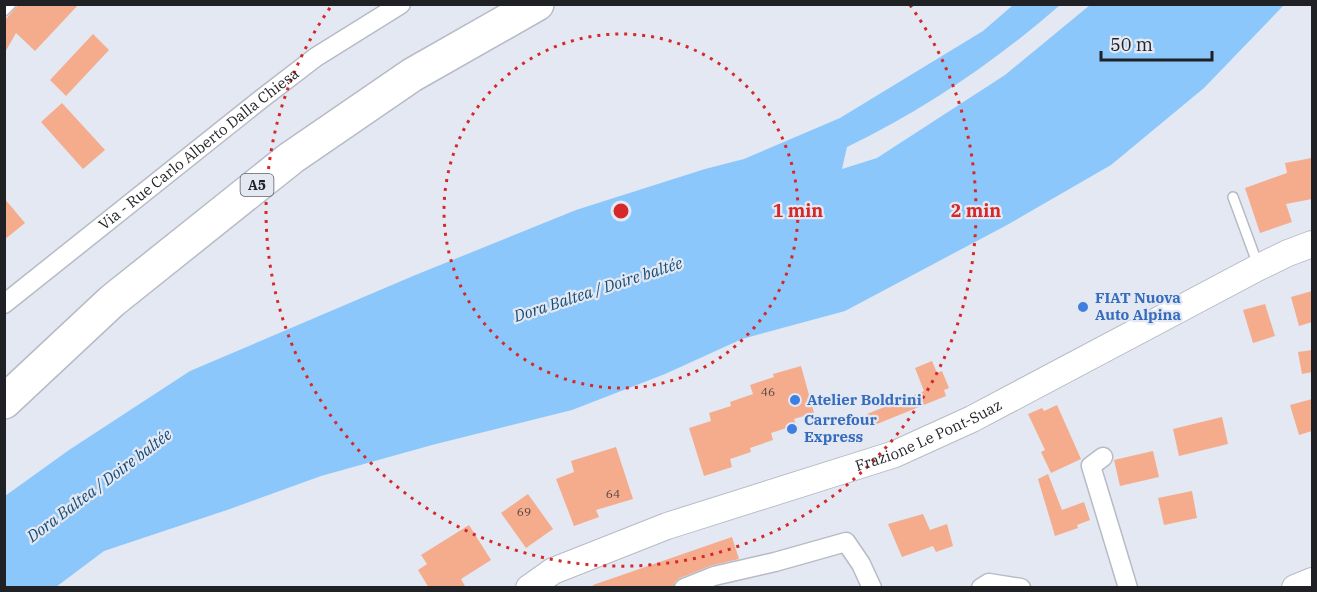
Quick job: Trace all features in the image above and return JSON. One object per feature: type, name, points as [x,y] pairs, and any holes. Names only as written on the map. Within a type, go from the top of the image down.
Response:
[{"type":"highway","name":"A5","points":[[4,373],[94,290],[273,146],[404,59],[498,4]]},
{"type":"highway","name":"A5","points":[[4,402],[112,301],[291,158],[412,75],[537,4]]},
{"type":"main road","name":"Frazione Le Pont-Suaz","points":[[529,588],[553,571],[667,526],[895,454],[972,419],[1259,267],[1312,244]]},
{"type":"main road","points":[[1295,588],[1312,581]]},
{"type":"street","name":"Via - Rue Carlo Alberto Dalla Chiesa","points":[[4,304],[307,64],[401,4]]},
{"type":"street","points":[[1102,457],[1091,466],[1128,588]]},
{"type":"street","points":[[684,588],[714,576],[846,542],[861,564],[872,588]]},
{"type":"street","points":[[981,588],[989,583],[1022,588]]},
{"type":"lane","points":[[4,11],[10,4]]},
{"type":"lane","points":[[1233,197],[1259,267]]},
{"type":"water","name":"Dora Baltea / Doire baltée","points":[[1013,5],[1060,5],[1011,46],[931,101],[847,147],[842,169],[877,158],[1005,75],[1090,5],[1284,5],[1204,88],[1111,165],[1007,225],[845,311],[742,339],[665,374],[572,410],[321,476],[104,551],[56,587],[5,587],[5,496],[69,450],[190,371],[413,276],[576,210],[744,159],[840,118],[983,31]]},
{"type":"building","points":[[19,4],[79,4],[35,51],[16,33],[4,54],[4,21]]},
{"type":"building","points":[[93,34],[109,50],[66,96],[50,80]]},
{"type":"building","points":[[62,103],[105,150],[83,169],[41,122]]},
{"type":"building","points":[[1312,158],[1312,199],[1286,204],[1292,222],[1260,233],[1245,188],[1287,173],[1285,163]]},
{"type":"building","points":[[4,198],[25,223],[4,240]]},
{"type":"building","points":[[1312,291],[1312,322],[1299,326],[1291,297]]},
{"type":"building","points":[[1265,304],[1275,336],[1253,343],[1243,310]]},
{"type":"building","points":[[1312,350],[1312,372],[1302,374],[1298,352]]},
{"type":"building","points":[[932,361],[937,373],[942,371],[949,388],[944,390],[946,396],[872,426],[867,414],[924,391],[915,368]]},
{"type":"building","points":[[801,366],[814,413],[794,419],[796,425],[771,433],[773,440],[750,448],[751,452],[730,459],[732,467],[704,476],[689,428],[711,421],[709,413],[731,406],[730,402],[753,394],[750,385],[774,377],[773,374]]},
{"type":"building","points":[[1312,399],[1312,431],[1299,435],[1290,405]]},
{"type":"building","points":[[1057,405],[1081,459],[1051,473],[1041,452],[1045,450],[1028,414],[1042,408],[1044,411]]},
{"type":"building","points":[[1222,417],[1228,444],[1179,456],[1173,429]]},
{"type":"building","points":[[616,447],[633,499],[596,510],[599,517],[574,526],[556,479],[574,472],[571,461]]},
{"type":"building","points":[[1153,451],[1159,477],[1120,486],[1114,460]]},
{"type":"building","points":[[1048,474],[1062,510],[1084,502],[1090,520],[1077,525],[1078,528],[1055,536],[1038,479]]},
{"type":"building","points":[[1192,491],[1197,518],[1164,525],[1158,498]]},
{"type":"building","points":[[528,494],[553,529],[526,548],[501,513]]},
{"type":"building","points":[[923,514],[930,530],[947,524],[953,546],[936,552],[933,546],[902,557],[888,524]]},
{"type":"building","points":[[469,525],[491,560],[461,579],[466,588],[429,588],[418,570],[427,564],[421,555]]},
{"type":"building","points":[[732,537],[739,559],[710,566],[680,578],[675,582],[673,588],[593,588],[593,585]]},
{"type":"place","name":"FIAT Nuova Auto Alpina","points":[[1083,307]]},
{"type":"place","name":"Atelier Boldrini","points":[[795,400]]},
{"type":"place","name":"Carrefour Express","points":[[792,429]]}]
